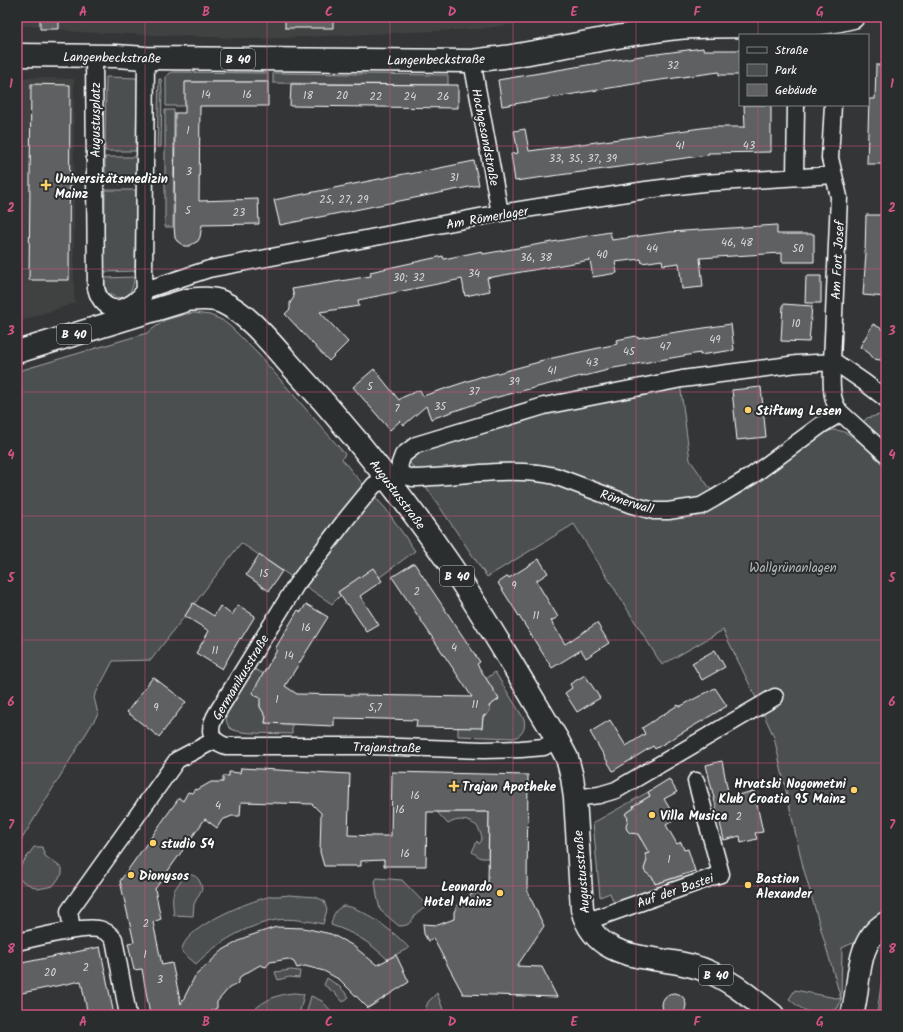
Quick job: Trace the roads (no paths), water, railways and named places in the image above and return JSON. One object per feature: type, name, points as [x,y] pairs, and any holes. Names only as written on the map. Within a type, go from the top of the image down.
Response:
[{"type":"main road","name":"Langenbeckstraße","points":[[17,55],[146,58],[472,61],[510,56],[630,34],[678,28],[827,29],[853,17]]},
{"type":"main road","name":"Augustusstraße","points":[[126,318],[187,300],[206,298],[222,302],[238,312],[255,328],[327,404],[360,442],[393,476],[557,738],[567,758],[575,798],[582,909],[585,922],[594,934],[613,950],[624,954],[691,965],[706,970],[726,981],[773,1015]]},
{"type":"main road","name":"B 40","points":[[17,352],[126,318]]},
{"type":"main road","points":[[852,1015],[864,948],[871,936],[886,923]]},
{"type":"street","name":"Augustusplatz","points":[[94,56],[96,277],[98,297],[106,309],[126,318]]},
{"type":"street","points":[[126,318],[141,302],[145,290],[146,58]]},
{"type":"street","name":"Hochgesandstraße","points":[[472,61],[500,214]]},
{"type":"street","points":[[795,177],[796,106]]},
{"type":"street","name":"Am Fort Josef","points":[[833,106],[830,158],[840,197],[832,389],[836,408],[841,414]]},
{"type":"street","name":"Am Römerlager","points":[[145,290],[209,269],[500,214],[646,190],[703,183],[834,175]]},
{"type":"street","points":[[102,303],[106,306],[126,307],[137,301],[145,290]]},
{"type":"street","points":[[393,476],[401,459],[408,450],[416,444],[544,406],[682,379],[797,364],[832,362],[842,366],[886,399]]},
{"type":"street","points":[[841,414],[886,454]]},
{"type":"street","name":"Römerwall","points":[[393,476],[413,478],[521,472],[542,473],[555,476],[654,511],[668,511],[701,506],[716,498],[754,475],[821,425],[841,414]]},
{"type":"street","name":"Germanikusstraße","points":[[72,930],[69,911],[178,760],[215,740],[211,733],[212,720],[296,585],[374,485],[393,476]]},
{"type":"street","points":[[575,798],[599,796],[616,790],[775,697]]},
{"type":"street","name":"Trajanstraße","points":[[215,740],[226,746],[373,746],[483,750],[541,748],[557,738]]},
{"type":"street","name":"Auf der Bastei","points":[[585,922],[720,874],[696,781]]},
{"type":"street","points":[[17,942],[72,930],[92,928],[101,929],[109,933],[114,939],[128,1015]]},
{"type":"place","name":"Universitätsmedizin Mainz","points":[[46,185]]},
{"type":"place","name":"Stiftung Lesen","points":[[748,410]]},
{"type":"place","name":"Trajan Apotheke","points":[[454,786]]},
{"type":"place","name":"Hrvatski Nogometni Klub Croatia 95 Mainz","points":[[854,790]]},
{"type":"place","name":"Villa Musica","points":[[652,815]]},
{"type":"place","name":"studio 54","points":[[153,843]]},
{"type":"place","name":"Dionysos","points":[[131,875]]},
{"type":"place","name":"Bastion Alexander","points":[[748,885]]},
{"type":"place","name":"Leonardo Hotel Mainz","points":[[500,893]]},
{"type":"park label","name":"Wallgrünanlagen","points":[[793,567]]}]
